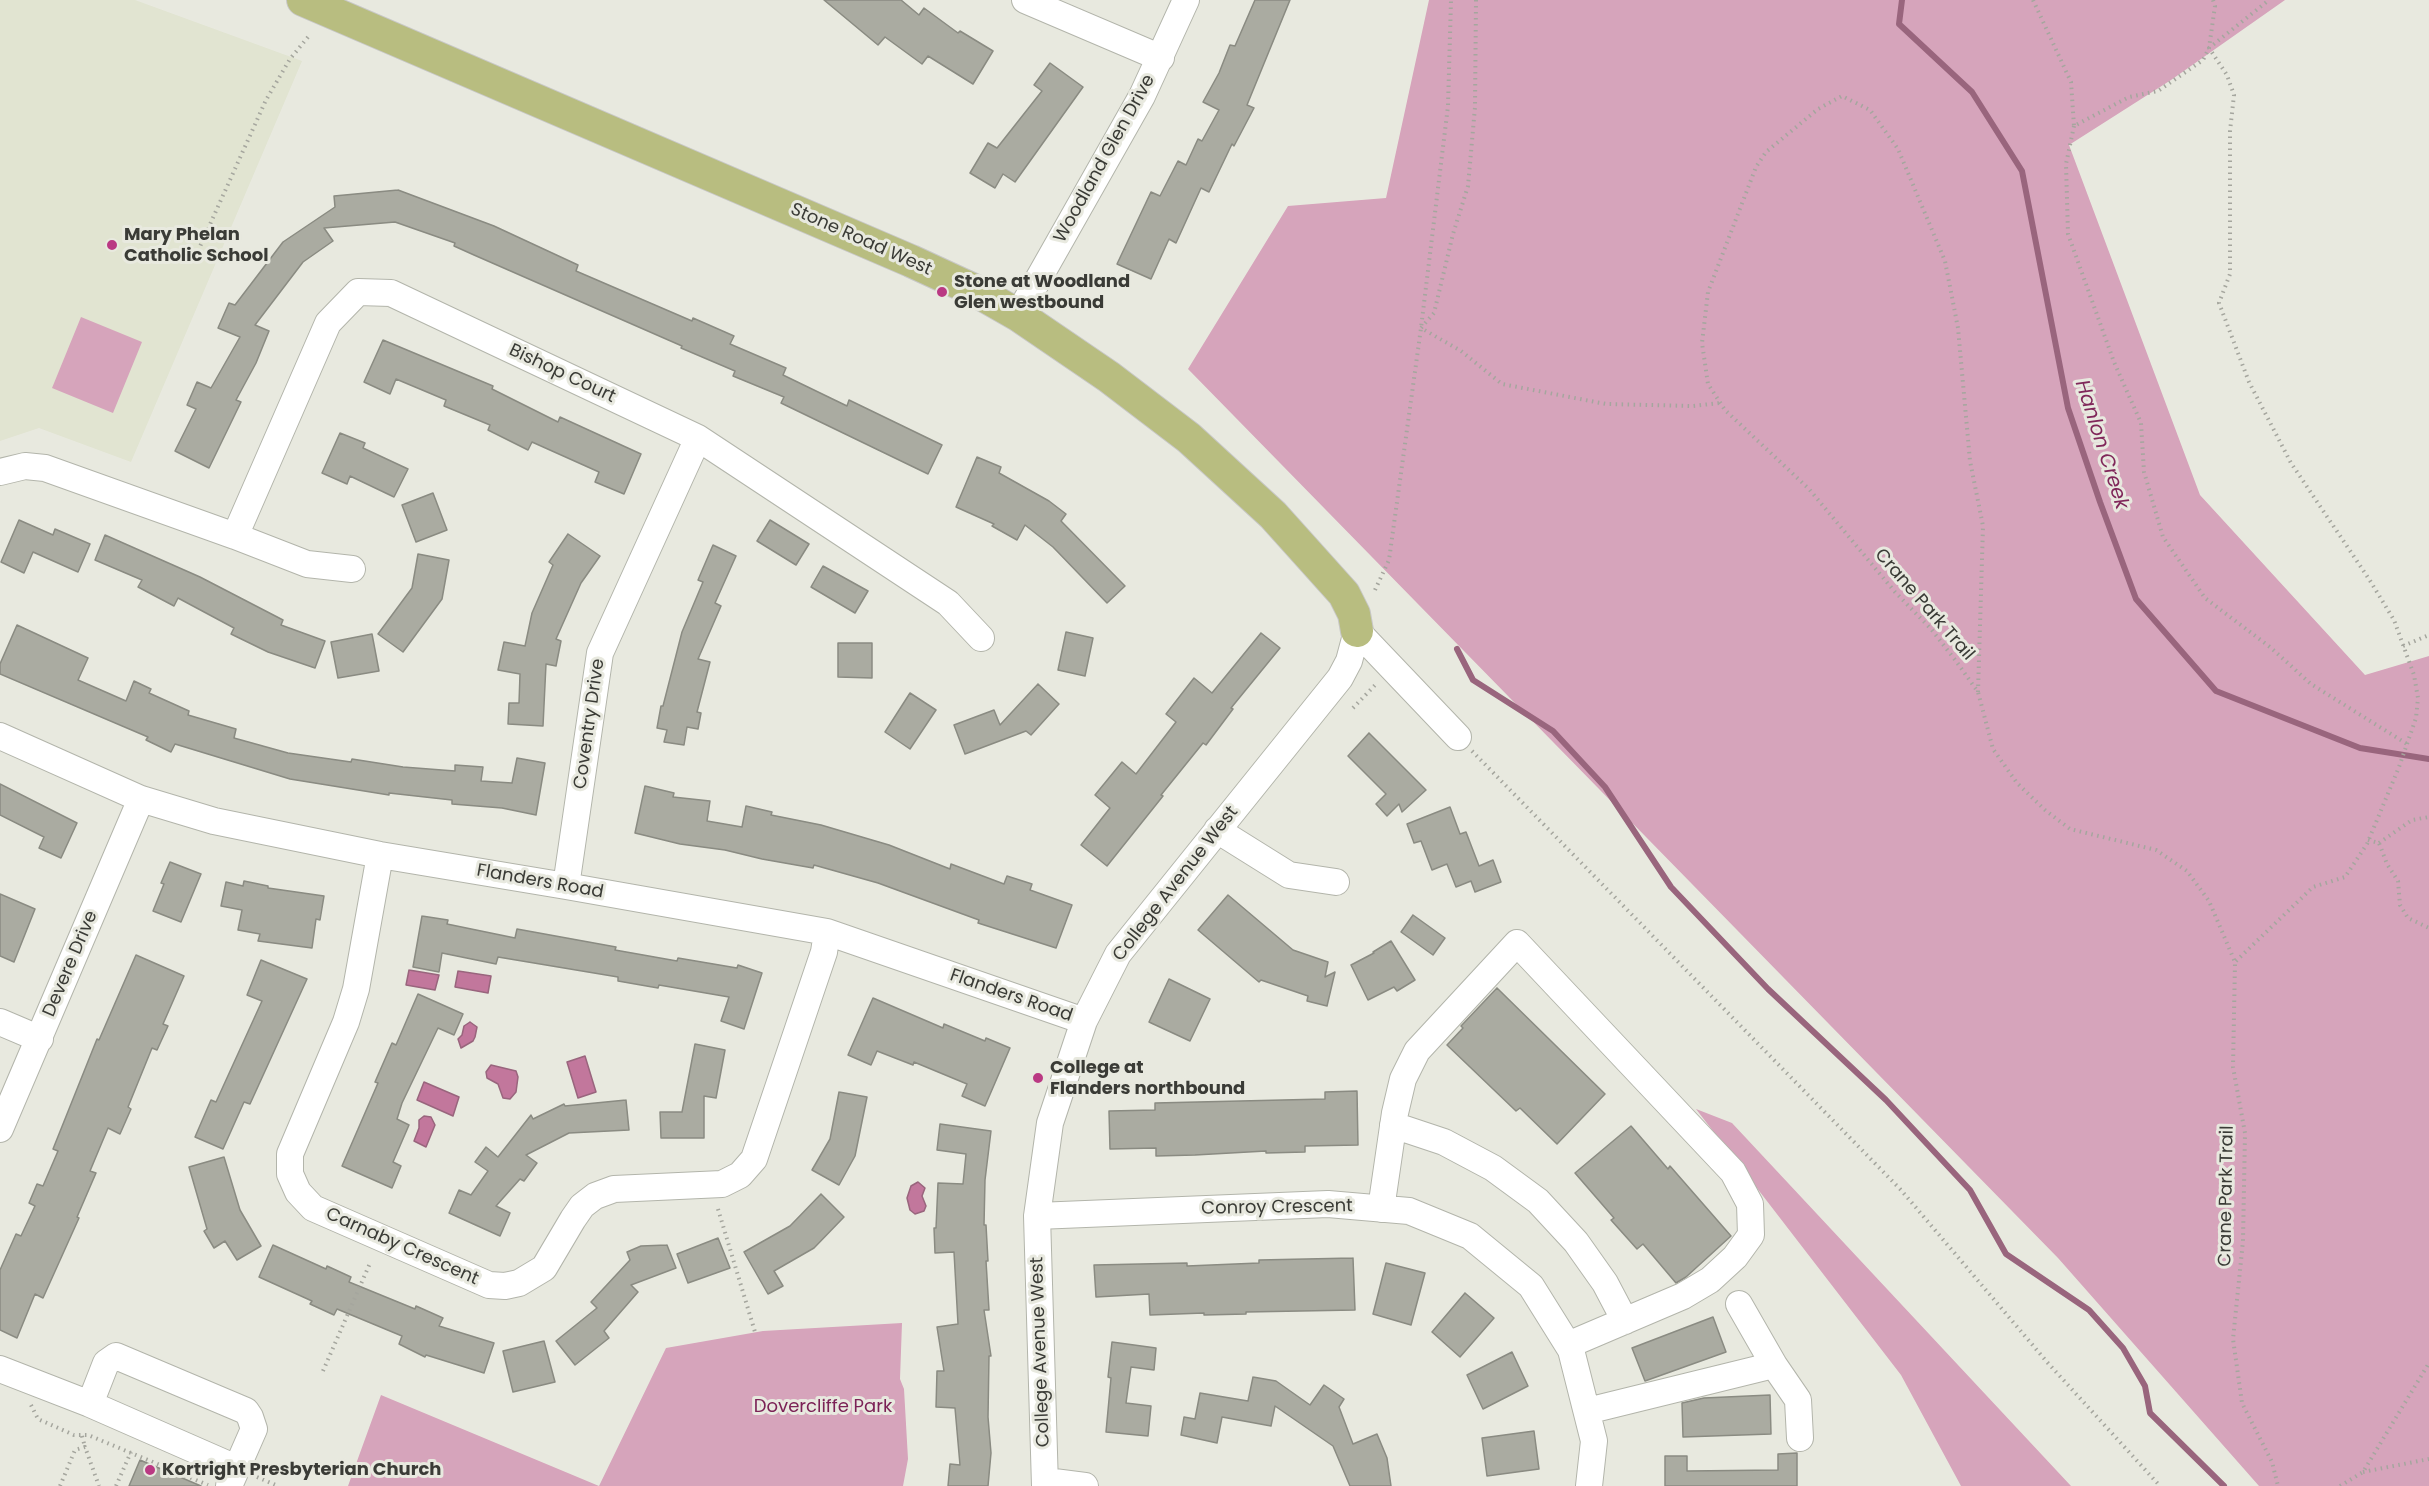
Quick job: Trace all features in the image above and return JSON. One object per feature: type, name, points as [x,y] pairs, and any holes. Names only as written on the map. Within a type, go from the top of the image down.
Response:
[{"type":"main road","name":"Stone Road West","points":[[303,0],[911,261],[976,291],[1018,315],[1109,377],[1189,438],[1273,515],[1344,594],[1354,614],[1357,631]]},
{"type":"street","points":[[1025,0],[1161,58]]},
{"type":"street","name":"Woodland Glen Drive","points":[[1018,315],[1142,96],[1186,0]]},
{"type":"street","name":"Bishop Court","points":[[235,536],[328,323],[358,292],[391,293],[698,438],[948,603],[981,638]]},
{"type":"street","name":"Coventry Drive","points":[[567,886],[600,653],[698,438]]},
{"type":"street","points":[[0,472],[25,466],[45,468],[307,564],[352,569]]},
{"type":"street","points":[[1357,631],[1458,737]]},
{"type":"street","name":"College Avenue West","points":[[1045,1484],[1037,1216],[1050,1123],[1084,1021],[1118,954],[1340,678],[1349,661],[1357,631]]},
{"type":"street","name":"Flanders Road","points":[[0,736],[141,799],[214,821],[380,855],[827,932],[1084,1021]]},
{"type":"street","name":"Devere Drive","points":[[0,1129],[141,799]]},
{"type":"street","points":[[1217,830],[1289,875],[1336,882]]},
{"type":"street","name":"Carnaby Crescent","points":[[380,855],[356,989],[346,1022],[290,1154],[290,1174],[298,1192],[313,1208],[489,1285],[505,1286],[519,1283],[544,1268],[582,1206],[595,1196],[614,1189],[722,1184],[740,1175],[754,1159],[824,952],[827,932]]},
{"type":"street","points":[[1381,1209],[1393,1125],[1403,1079],[1417,1051],[1517,943],[1732,1172],[1750,1204],[1751,1235],[1735,1257],[1710,1280],[1683,1296],[1568,1345]]},
{"type":"street","points":[[0,1022],[40,1039]]},
{"type":"street","points":[[1393,1125],[1443,1142],[1493,1168],[1538,1201],[1576,1242],[1605,1283],[1624,1321]]},
{"type":"street","name":"Conroy Crescent","points":[[1037,1216],[1328,1204],[1408,1211],[1470,1236],[1531,1286],[1568,1345],[1594,1441],[1589,1486]]},
{"type":"street","points":[[1738,1304],[1774,1365],[1798,1400],[1800,1438]]},
{"type":"street","points":[[0,1369],[142,1426],[232,1477],[254,1429],[246,1411],[116,1356],[106,1363],[90,1404]]},
{"type":"street","points":[[1587,1411],[1774,1365]]},
{"type":"street","points":[[1045,1484],[1085,1486]]},
{"type":"path","points":[[1375,591],[1389,560],[1422,328],[1448,106],[1451,0]]},
{"type":"path","points":[[1422,328],[1434,313],[1453,234],[1468,186],[1475,107],[1476,0]]},
{"type":"path","points":[[2033,0],[2072,82],[2074,126],[2066,164],[2068,234],[2114,362],[2141,423],[2144,472],[2163,537],[2205,598],[2270,647],[2311,684],[2407,745]]},
{"type":"path","points":[[2074,126],[2129,97],[2158,91],[2204,60],[2209,48],[2215,6],[2213,0]]},
{"type":"path","points":[[2209,48],[2269,0]]},
{"type":"path","points":[[198,251],[266,100],[290,59],[308,37]]},
{"type":"path","points":[[2209,48],[2227,75],[2234,94],[2230,131],[2230,274],[2219,303],[2249,382],[2291,464],[2394,620],[2414,675],[2418,698],[2416,718],[2399,767],[2368,840],[2346,877],[2313,887],[2235,962]]},
{"type":"path","name":"Crane Park Trail","points":[[1978,692],[1931,629],[1895,592],[1809,489],[1725,410],[1708,384],[1702,343],[1708,292],[1731,226],[1756,167],[1766,152],[1818,109],[1842,96],[1870,110],[1898,149],[1945,261],[1958,328],[1970,462],[1983,526],[1978,692],[1993,748],[2017,783],[2044,810],[2070,829],[2156,850],[2187,871],[2209,902],[2235,962],[2233,1067],[2245,1133],[2242,1241],[2233,1339],[2242,1403],[2272,1462],[2278,1486]]},
{"type":"path","points":[[1422,328],[1461,351],[1502,384],[1606,404],[1693,406],[1720,403]]},
{"type":"path","points":[[2403,646],[2429,635]]},
{"type":"path","points":[[1353,708],[1392,667]]},
{"type":"path","points":[[1458,737],[1900,1190],[2047,1362],[2160,1486]]},
{"type":"path","points":[[2379,843],[2412,820],[2429,817]]},
{"type":"path","points":[[2368,840],[2379,843]]},
{"type":"path","points":[[2379,843],[2398,881],[2400,905],[2408,918],[2429,928]]},
{"type":"path","points":[[718,1209],[755,1332]]},
{"type":"path","points":[[323,1371],[371,1261]]},
{"type":"path","points":[[2363,1472],[2429,1363]]},
{"type":"path","points":[[21,1401],[32,1406],[38,1419],[74,1435],[88,1435],[211,1486]]},
{"type":"path","points":[[116,1486],[142,1426]]},
{"type":"path","points":[[82,1436],[99,1486]]},
{"type":"path","points":[[60,1486],[75,1450],[85,1447]]},
{"type":"path","points":[[2340,1486],[2363,1472],[2429,1459]]},
{"type":"shaded area","name":"Mary Phelan Catholic School","points":[[0,0],[135,0],[302,61],[131,462],[39,428],[0,441]]},
{"type":"shaded area","points":[[409,970],[439,975],[435,990],[406,985]]},
{"type":"shaded area","points":[[458,971],[491,976],[488,993],[455,987]]},
{"type":"shaded area","points":[[470,1022],[477,1027],[475,1037],[473,1041],[461,1048],[458,1039],[462,1035],[464,1026]]},
{"type":"shaded area","points":[[585,1056],[596,1092],[578,1098],[567,1062]]},
{"type":"shaded area","points":[[491,1065],[516,1071],[518,1077],[516,1092],[510,1099],[503,1098],[498,1084],[487,1078],[486,1072]]},
{"type":"shaded area","points":[[424,1082],[459,1097],[453,1116],[417,1100]]},
{"type":"shaded area","points":[[424,1116],[431,1117],[435,1125],[426,1147],[414,1141],[419,1128],[419,1120]]},
{"type":"shaded area","points":[[918,1182],[925,1188],[922,1196],[926,1206],[924,1211],[915,1214],[910,1210],[907,1198],[911,1186]]},
{"type":"green space","points":[[1429,0],[2285,0],[2171,80],[2069,145],[2200,495],[2365,675],[2429,656],[2429,1486],[2259,1486],[2058,1258],[1188,369],[1288,206],[1386,198]]},
{"type":"green space","points":[[81,317],[142,342],[113,413],[52,388]]},
{"type":"green space","points":[[1696,1109],[1732,1123],[2071,1486],[1961,1486],[1901,1375]]},
{"type":"green space","name":"Dovercliffe Park","points":[[902,1323],[900,1379],[904,1389],[908,1459],[903,1486],[599,1486],[666,1348],[763,1331]]},
{"type":"green space","points":[[381,1395],[599,1486],[348,1486]]},
{"type":"building","points":[[824,0],[901,0],[919,15],[924,8],[958,33],[960,31],[993,51],[973,84],[928,56],[922,64],[885,37],[878,45]]},
{"type":"building","points":[[1255,0],[1290,0],[1247,105],[1254,108],[1234,146],[1232,144],[1209,192],[1201,188],[1176,243],[1169,239],[1151,279],[1117,264],[1151,192],[1160,196],[1178,161],[1186,165],[1198,139],[1202,141],[1219,110],[1203,102],[1219,73],[1230,45],[1235,46]]},
{"type":"building","points":[[1050,63],[1083,87],[1015,182],[1003,174],[995,188],[970,173],[988,143],[997,148],[1042,91],[1034,85]]},
{"type":"building","points":[[398,190],[494,226],[578,265],[576,271],[692,321],[693,318],[734,336],[730,344],[786,368],[783,375],[847,406],[849,400],[942,445],[928,474],[781,403],[784,397],[733,376],[735,371],[454,246],[455,243],[395,222],[324,228],[333,241],[303,262],[255,325],[269,331],[256,363],[236,400],[241,402],[209,468],[175,451],[196,409],[187,405],[197,382],[211,388],[240,337],[218,328],[229,303],[235,305],[283,242],[335,207],[334,196]]},
{"type":"building","points":[[383,340],[493,386],[492,389],[558,422],[560,417],[641,454],[624,494],[595,482],[599,472],[532,442],[528,450],[488,430],[490,425],[444,406],[446,400],[396,379],[390,394],[364,382]]},
{"type":"building","points":[[340,433],[365,443],[363,448],[408,469],[394,497],[350,476],[347,484],[322,473]]},
{"type":"building","points":[[977,457],[1001,467],[999,473],[1049,501],[1066,514],[1061,521],[1125,586],[1107,603],[1053,547],[1025,525],[1017,540],[992,526],[994,524],[956,507]]},
{"type":"building","points":[[433,493],[447,530],[416,542],[402,505]]},
{"type":"building","points":[[19,520],[53,535],[55,529],[90,544],[78,572],[33,552],[24,573],[1,562]]},
{"type":"building","points":[[770,520],[809,544],[796,565],[757,541]]},
{"type":"building","points":[[568,534],[600,556],[581,583],[556,639],[561,641],[556,666],[546,664],[543,726],[508,724],[509,703],[519,703],[520,674],[498,670],[504,642],[525,646],[532,613],[553,565],[549,562]]},
{"type":"building","points":[[105,535],[200,577],[283,620],[281,625],[325,641],[315,668],[268,652],[231,634],[234,628],[178,598],[174,606],[138,587],[142,580],[95,560]]},
{"type":"building","points":[[713,545],[736,556],[715,603],[721,606],[698,659],[710,662],[697,712],[701,713],[698,729],[687,727],[684,745],[664,742],[667,730],[657,728],[661,706],[663,706],[682,632],[703,582],[698,580]]},
{"type":"building","points":[[418,554],[449,560],[442,599],[403,652],[378,634],[412,588]]},
{"type":"building","points":[[823,566],[868,591],[855,613],[811,587]]},
{"type":"building","points":[[17,625],[88,658],[78,680],[126,701],[134,681],[151,689],[149,693],[189,711],[188,715],[236,729],[234,738],[288,753],[351,762],[352,759],[403,767],[455,771],[455,765],[483,767],[481,781],[512,783],[517,758],[545,763],[536,815],[502,808],[452,804],[452,800],[389,793],[389,795],[290,779],[175,744],[171,752],[146,740],[148,737],[0,674],[0,664]]},
{"type":"building","points":[[1066,632],[1093,638],[1085,676],[1058,670]]},
{"type":"building","points":[[1261,633],[1280,648],[1231,708],[1233,709],[1206,745],[1203,743],[1107,866],[1081,845],[1110,808],[1095,795],[1122,762],[1136,774],[1176,722],[1166,714],[1194,678],[1212,693]]},
{"type":"building","points":[[372,634],[379,671],[338,678],[331,642]]},
{"type":"building","points":[[838,643],[872,643],[872,678],[838,677]]},
{"type":"building","points":[[1038,684],[1059,704],[1031,735],[1026,731],[965,754],[954,725],[994,710],[1000,725]]},
{"type":"building","points":[[910,693],[936,710],[910,749],[885,732]]},
{"type":"building","points":[[1369,733],[1426,790],[1402,812],[1399,804],[1387,816],[1376,804],[1386,794],[1348,756]]},
{"type":"building","points":[[0,784],[77,823],[61,858],[39,848],[44,837],[0,815]]},
{"type":"building","points":[[645,786],[674,793],[673,797],[710,801],[707,821],[742,827],[746,806],[772,812],[771,815],[821,825],[889,845],[950,869],[951,864],[1004,884],[1007,876],[1032,884],[1030,890],[1072,905],[1056,948],[978,923],[979,920],[878,883],[814,865],[813,868],[762,859],[635,833]]},
{"type":"building","points":[[1450,807],[1460,834],[1466,832],[1479,866],[1493,860],[1501,882],[1475,892],[1471,881],[1456,887],[1447,864],[1432,870],[1421,841],[1414,843],[1407,824]]},
{"type":"building","points":[[170,862],[201,874],[181,922],[153,911]]},
{"type":"building","points":[[244,881],[268,886],[268,888],[324,896],[320,920],[316,919],[312,948],[258,941],[260,934],[238,930],[242,910],[221,906],[226,882],[243,886]]},
{"type":"building","points":[[0,894],[35,909],[14,962],[0,956]]},
{"type":"building","points":[[1228,895],[1293,950],[1328,962],[1325,977],[1335,972],[1327,1006],[1307,1001],[1308,996],[1261,980],[1259,982],[1198,930]]},
{"type":"building","points":[[1413,915],[1445,938],[1433,955],[1401,932]]},
{"type":"building","points":[[422,916],[448,920],[447,924],[515,938],[517,929],[677,961],[678,958],[737,968],[738,965],[762,973],[744,1029],[721,1021],[729,997],[659,985],[658,988],[618,981],[618,977],[498,957],[496,964],[442,953],[439,972],[413,967]]},
{"type":"building","points":[[1391,941],[1415,980],[1397,991],[1394,987],[1368,1000],[1351,965]]},
{"type":"building","points":[[136,955],[184,976],[163,1024],[168,1026],[157,1050],[152,1048],[128,1107],[131,1109],[120,1134],[108,1128],[90,1171],[96,1173],[77,1217],[79,1218],[43,1298],[35,1294],[17,1338],[0,1330],[0,1270],[16,1234],[21,1236],[35,1206],[29,1203],[37,1184],[43,1186],[58,1151],[53,1149],[97,1039],[99,1040]]},
{"type":"building","points":[[261,960],[307,979],[250,1104],[244,1102],[223,1149],[195,1137],[211,1100],[216,1102],[262,1001],[247,995]]},
{"type":"building","points":[[1169,979],[1210,999],[1190,1041],[1149,1022]]},
{"type":"building","points":[[1497,988],[1605,1094],[1557,1144],[1520,1108],[1516,1111],[1447,1045],[1463,1028],[1461,1026]]},
{"type":"building","points":[[418,994],[463,1014],[454,1035],[438,1028],[402,1103],[397,1119],[409,1125],[393,1162],[401,1166],[392,1188],[342,1166],[378,1083],[375,1082],[392,1043],[396,1045]]},
{"type":"building","points":[[873,998],[943,1028],[944,1024],[985,1041],[986,1038],[1010,1048],[985,1106],[962,1096],[967,1084],[914,1062],[913,1065],[877,1051],[871,1065],[848,1055]]},
{"type":"building","points":[[695,1044],[725,1050],[716,1098],[704,1096],[704,1138],[661,1138],[660,1112],[682,1112]]},
{"type":"building","points":[[1357,1091],[1358,1145],[1305,1146],[1305,1152],[1266,1153],[1266,1151],[1156,1156],[1156,1148],[1110,1149],[1109,1111],[1155,1110],[1155,1103],[1325,1099],[1325,1092]]},
{"type":"building","points":[[839,1092],[867,1097],[855,1156],[839,1185],[812,1170],[830,1139]]},
{"type":"building","points":[[626,1100],[629,1130],[569,1133],[526,1155],[537,1163],[524,1181],[520,1179],[496,1206],[510,1213],[500,1236],[449,1213],[459,1190],[471,1195],[488,1171],[475,1162],[486,1147],[498,1157],[531,1115],[533,1119],[564,1104],[565,1106]]},
{"type":"building","points":[[940,1124],[991,1131],[985,1180],[984,1225],[986,1225],[989,1310],[984,1310],[991,1356],[989,1356],[988,1417],[991,1453],[988,1486],[948,1486],[950,1464],[960,1465],[955,1408],[936,1407],[937,1371],[944,1371],[937,1327],[958,1324],[954,1252],[935,1253],[934,1228],[936,1228],[938,1183],[963,1184],[966,1154],[937,1150]]},
{"type":"building","points":[[1631,1126],[1668,1169],[1670,1166],[1731,1236],[1686,1277],[1676,1283],[1643,1244],[1637,1249],[1611,1220],[1614,1218],[1575,1173]]},
{"type":"building","points":[[224,1157],[240,1210],[261,1246],[237,1260],[225,1241],[214,1248],[204,1231],[207,1229],[189,1167]]},
{"type":"building","points":[[821,1194],[844,1217],[814,1248],[774,1271],[783,1286],[768,1294],[744,1252],[790,1226]]},
{"type":"building","points":[[718,1238],[730,1268],[688,1283],[677,1254]]},
{"type":"building","points":[[273,1245],[326,1269],[327,1266],[351,1277],[349,1282],[443,1318],[439,1326],[494,1343],[484,1373],[426,1355],[425,1357],[399,1344],[402,1336],[337,1309],[334,1315],[310,1304],[312,1301],[259,1277]]},
{"type":"building","points":[[667,1245],[676,1268],[631,1285],[638,1292],[604,1331],[609,1338],[575,1365],[556,1341],[597,1308],[591,1302],[630,1260],[627,1252],[641,1246]]},
{"type":"building","points":[[1353,1258],[1355,1310],[1150,1315],[1149,1294],[1096,1297],[1094,1265],[1187,1263],[1187,1266],[1259,1263],[1259,1260]]},
{"type":"building","points":[[1386,1263],[1425,1273],[1411,1325],[1373,1314]]},
{"type":"building","points":[[1465,1293],[1494,1318],[1460,1357],[1432,1332]]},
{"type":"building","points":[[1713,1317],[1726,1352],[1645,1381],[1632,1348]]},
{"type":"building","points":[[544,1341],[555,1382],[513,1392],[503,1351]]},
{"type":"building","points":[[1112,1342],[1156,1348],[1154,1370],[1131,1367],[1126,1403],[1151,1406],[1148,1436],[1106,1432]]},
{"type":"building","points":[[1512,1352],[1528,1386],[1483,1409],[1467,1375]]},
{"type":"building","points":[[1253,1377],[1276,1381],[1310,1405],[1324,1385],[1344,1399],[1339,1407],[1353,1444],[1377,1434],[1387,1458],[1391,1486],[1350,1486],[1333,1446],[1275,1406],[1271,1426],[1222,1417],[1217,1443],[1181,1435],[1184,1417],[1195,1419],[1200,1393],[1248,1401]]},
{"type":"building","points":[[1770,1395],[1771,1434],[1683,1437],[1682,1403],[1704,1398]]},
{"type":"building","points":[[1534,1431],[1539,1469],[1487,1476],[1482,1438]]},
{"type":"building","points":[[1797,1453],[1797,1486],[1665,1486],[1665,1456],[1687,1456],[1687,1471],[1778,1470],[1778,1454]]},
{"type":"building","name":"Kortright Presbyterian Church","points":[[140,1460],[201,1486],[129,1486]]},
{"type":"waterway","name":"Hanlon Creek","points":[[1902,0],[1899,24],[1972,92],[2022,171],[2068,408],[2136,599],[2216,691],[2360,748],[2429,759]]},
{"type":"waterway","points":[[1457,649],[1473,680],[1553,731],[1605,787],[1671,887],[1768,989],[1886,1100],[1970,1190],[2006,1254],[2089,1310],[2123,1348],[2145,1386],[2150,1413],[2224,1486]]},
{"type":"place","name":"Mary Phelan Catholic School","points":[[112,245]]},
{"type":"place","name":"Stone at Woodland Glen westbound","points":[[942,292]]},
{"type":"place","name":"College at Flanders northbound","points":[[1038,1078]]},
{"type":"place","name":"Kortright Presbyterian Church","points":[[150,1470]]}]
